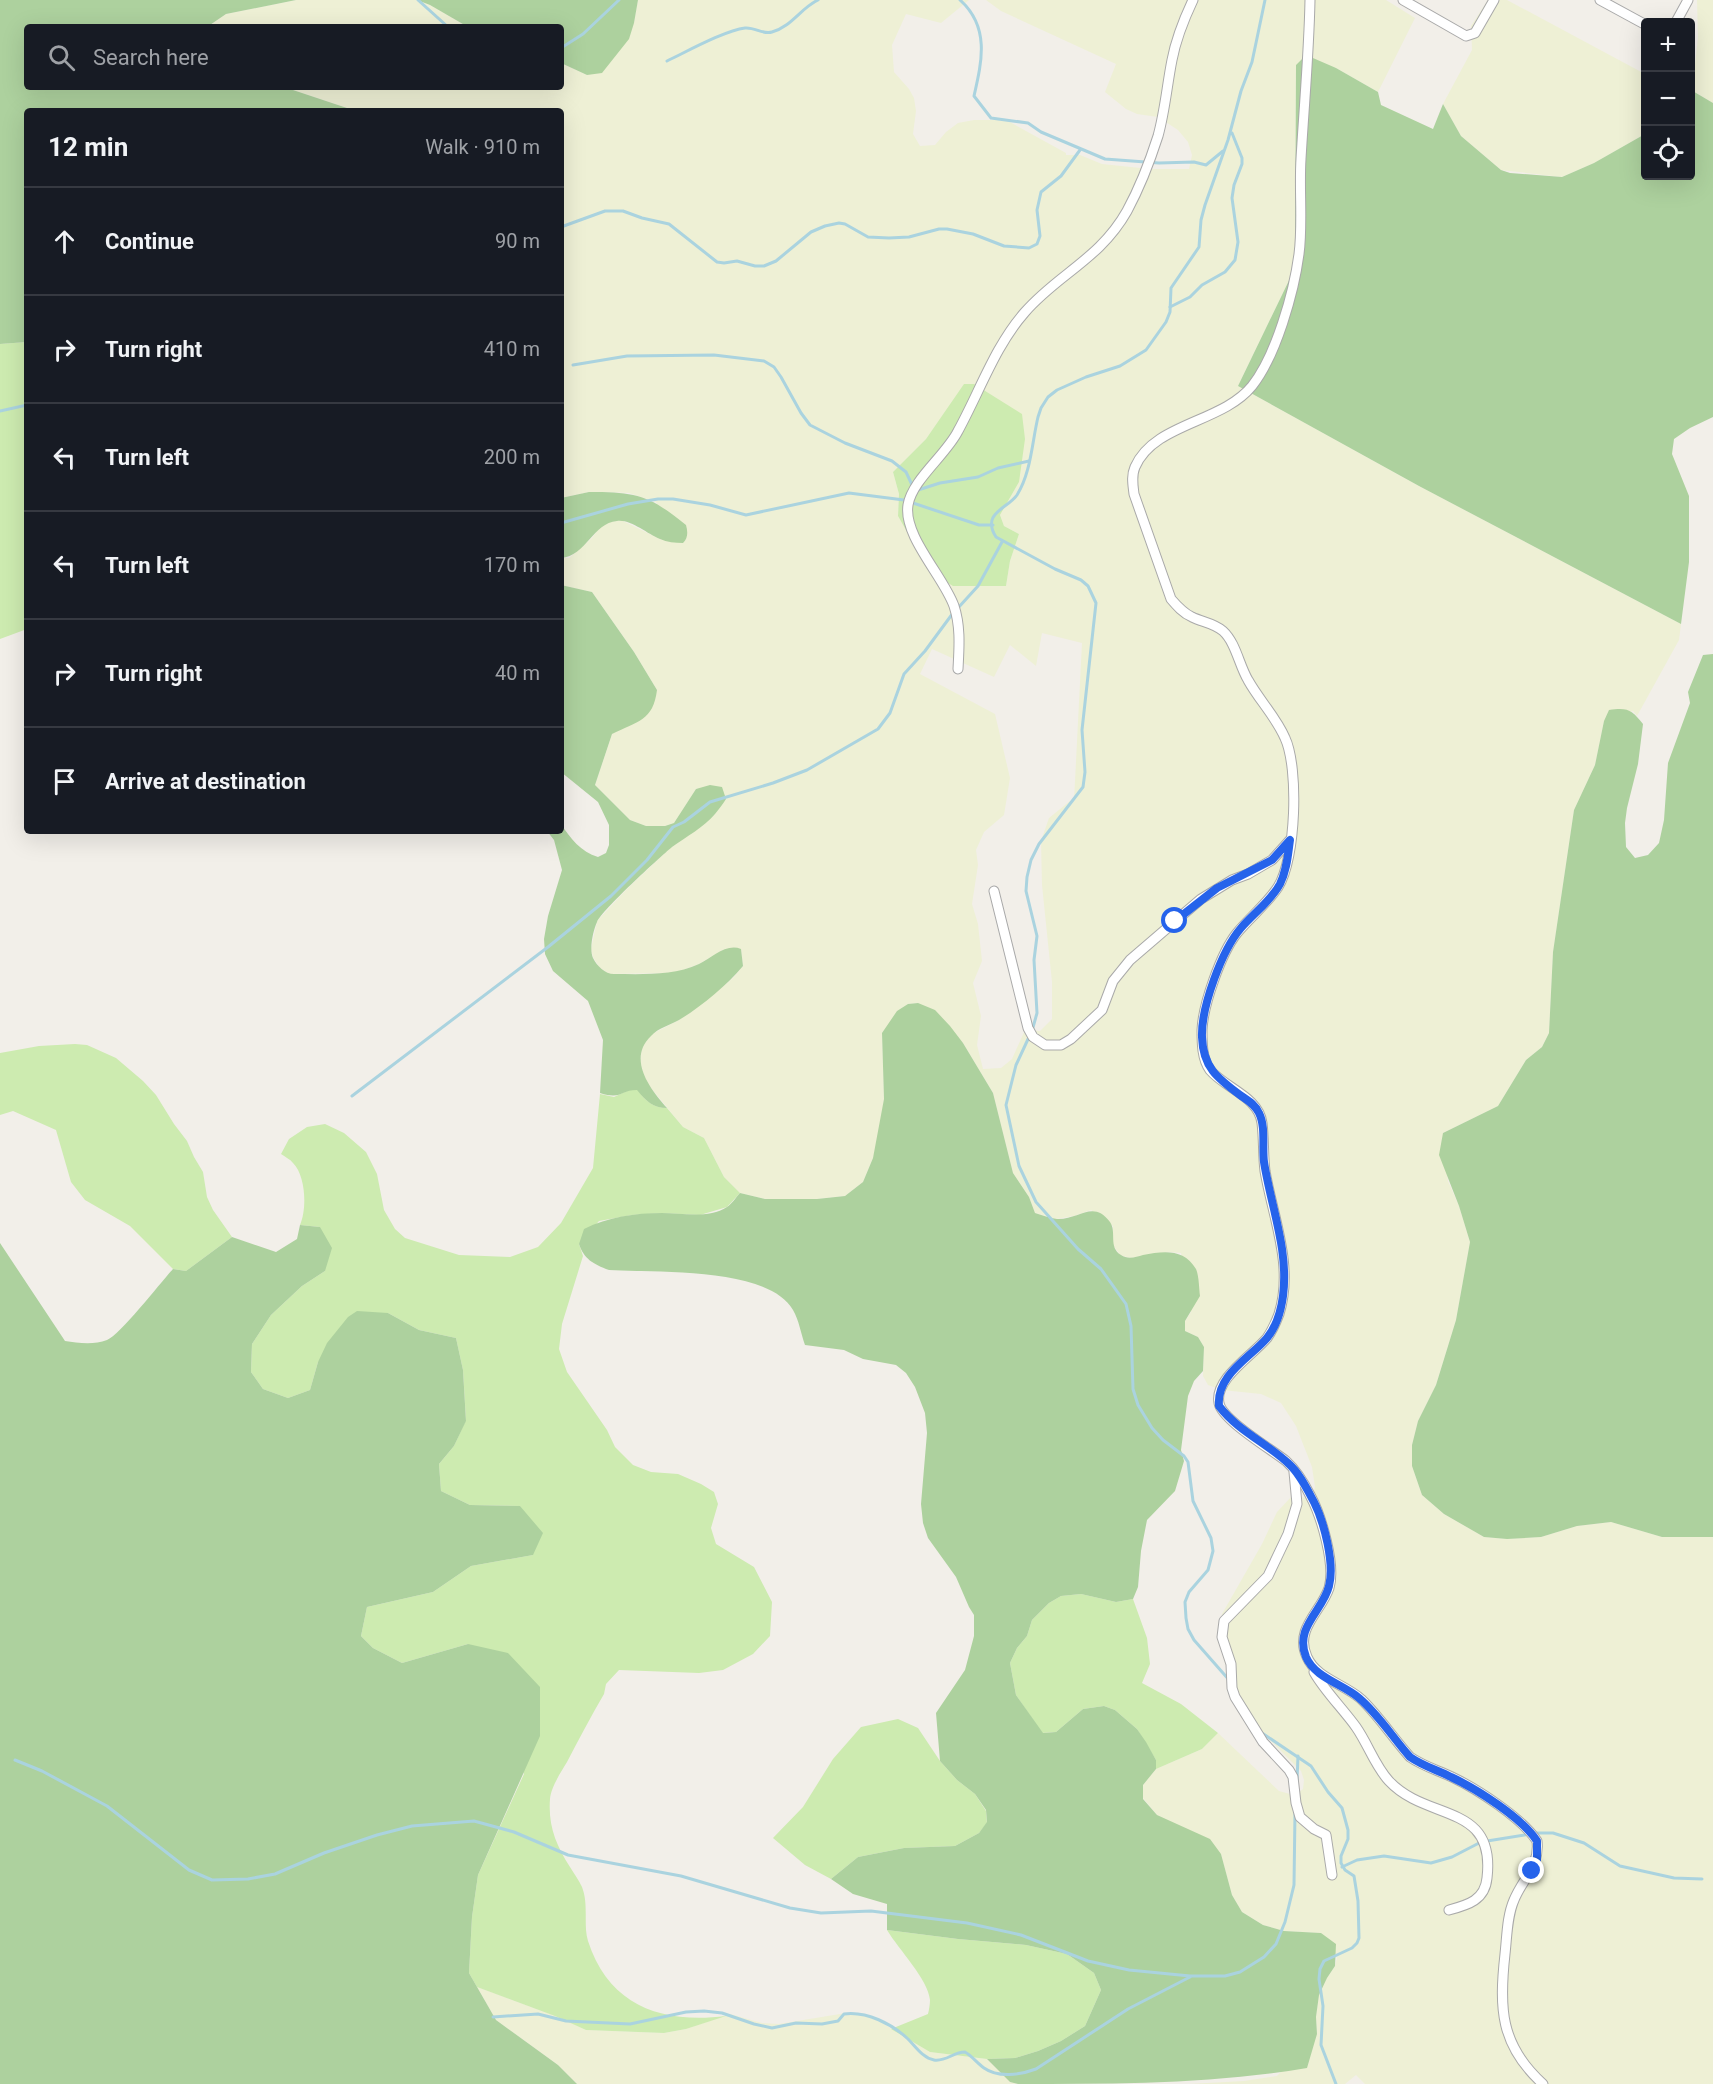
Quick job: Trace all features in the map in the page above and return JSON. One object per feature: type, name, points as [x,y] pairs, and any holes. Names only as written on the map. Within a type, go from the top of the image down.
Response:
[{"type":"street","points":[[958,669],[960,643],[955,609],[912,530],[907,510],[911,492],[945,453],[1012,328],[1039,298],[1100,249],[1126,212],[1141,182],[1158,135],[1172,57],[1193,0]]},
{"type":"street","points":[[1310,0],[1301,159],[1300,253],[1292,292],[1268,359],[1252,385],[1238,401],[1171,433],[1151,447],[1134,467],[1132,480],[1134,494],[1171,599],[1182,611],[1215,625],[1229,637],[1250,684],[1285,737],[1294,781],[1294,813],[1284,874],[1279,886],[1243,926],[1227,948],[1204,1013],[1202,1035],[1205,1059],[1210,1069],[1252,1103],[1260,1116],[1266,1173],[1284,1265],[1283,1296],[1273,1329],[1228,1378],[1220,1392],[1219,1406],[1228,1417],[1294,1470],[1308,1491],[1321,1520],[1330,1568],[1329,1588],[1308,1622],[1304,1634],[1305,1652],[1319,1679],[1357,1728],[1389,1781],[1404,1796],[1469,1822],[1481,1836],[1488,1865],[1485,1890],[1476,1900],[1449,1910]]},
{"type":"street","points":[[1403,0],[1466,36],[1473,35],[1494,0]]},
{"type":"street","points":[[1600,0],[1641,22]]},
{"type":"street","points":[[1678,18],[1688,0]]},
{"type":"street","points":[[994,891],[1028,1028],[1038,1041],[1051,1046],[1061,1045],[1071,1040],[1102,1010],[1113,981],[1130,960],[1201,899],[1272,860],[1290,840]]},
{"type":"street","points":[[1294,1470],[1297,1504],[1288,1534],[1268,1576],[1254,1593],[1227,1617],[1222,1637],[1231,1664],[1232,1688],[1235,1697],[1263,1742],[1290,1770],[1300,1817],[1326,1836],[1332,1875]]},
{"type":"street","points":[[1313,1666],[1321,1674],[1360,1699],[1410,1757],[1420,1764],[1462,1782],[1521,1823],[1537,1841],[1537,1861],[1514,1900],[1509,1919],[1502,2008],[1510,2042],[1528,2070],[1543,2084]]},
{"type":"green space","points":[[0,0],[296,0],[226,14],[211,24],[24,24],[24,90],[293,90],[347,108],[24,108],[24,342],[0,344]]},
{"type":"green space","points":[[296,0],[417,0],[463,24],[211,24],[226,14]]},
{"type":"green space","points":[[417,0],[638,0],[629,39],[602,73],[587,75],[564,64],[564,24],[463,24]]},
{"type":"green space","points":[[638,0],[969,0],[941,23],[906,14],[892,45],[894,72],[914,98],[916,111],[913,134],[920,146],[935,145],[958,123],[974,120],[1006,120],[1066,155],[1080,155],[1102,164],[1150,169],[1189,169],[1192,155],[1188,142],[1178,130],[1158,117],[1137,114],[1126,109],[1105,92],[1116,64],[1001,11],[986,0],[1386,0],[1415,18],[1378,92],[1336,68],[1296,65],[1295,268],[1238,386],[1419,486],[1681,624],[1679,640],[1637,716],[1633,711],[1604,721],[1595,765],[1574,810],[1553,952],[1549,1033],[1542,1047],[1526,1060],[1498,1106],[1443,1133],[1448,1181],[1459,1206],[1470,1242],[1456,1320],[1436,1385],[1418,1421],[1412,1445],[1412,1466],[1422,1495],[1444,1514],[1484,1537],[1507,1539],[1541,1537],[1577,1526],[1611,1522],[1662,1537],[1713,1537],[1713,2084],[1365,2084],[1356,2075],[1345,2084],[1189,2084],[1244,2081],[1277,2076],[1317,2034],[1316,2017],[1319,1995],[1337,1958],[1321,1933],[1284,1931],[1263,1925],[1242,1912],[1232,1895],[1221,1854],[1157,1815],[1143,1798],[1143,1785],[1156,1769],[1202,1749],[1218,1733],[1279,1791],[1290,1794],[1303,1789],[1304,1780],[1301,1771],[1259,1729],[1231,1681],[1224,1660],[1221,1636],[1222,1614],[1262,1544],[1277,1512],[1293,1495],[1306,1498],[1313,1495],[1315,1487],[1312,1467],[1296,1426],[1281,1403],[1261,1394],[1222,1390],[1208,1385],[1203,1376],[1204,1347],[1198,1337],[1185,1331],[1185,1321],[1191,1312],[1181,1253],[1169,1252],[1130,1258],[1120,1255],[1113,1245],[1113,1226],[1091,1210],[1056,1219],[1035,1213],[1029,1197],[1013,1173],[993,1093],[963,1043],[918,1003],[908,1004],[882,1033],[884,1099],[880,1131],[873,1158],[863,1182],[845,1196],[817,1199],[765,1199],[740,1193],[724,1177],[704,1138],[683,1127],[646,1082],[640,1063],[642,1047],[652,1034],[679,1020],[701,1004],[732,979],[743,966],[741,949],[723,950],[699,964],[675,973],[609,974],[599,967],[591,949],[597,921],[669,849],[715,814],[697,788],[674,823],[665,826],[646,826],[630,820],[595,785],[612,734],[657,690],[634,652],[592,592],[564,586],[564,558],[569,558],[592,538],[600,527],[621,520],[660,539],[672,542],[656,502],[629,493],[589,492],[564,497],[564,108],[347,108],[293,90],[564,90],[564,64],[587,75],[634,23]],"holes":[[[965,384],[1019,482],[1000,515],[1004,526],[1019,534],[1010,561],[1006,586],[921,554],[898,516],[899,494],[893,472],[926,439]],[[1042,633],[1082,643],[1074,801],[1070,801],[1049,818],[1041,841],[1042,885],[1052,982],[1052,1019],[1040,1031],[1025,1030],[1012,1059],[1001,1068],[983,1069],[977,1045],[981,1016],[973,983],[982,961],[978,924],[972,904],[978,865],[976,850],[984,832],[1004,815],[1010,778],[995,714],[920,674],[932,649],[994,677],[1010,645],[1036,666]]]},
{"type":"green space","points":[[1488,0],[1507,0],[1641,72],[1641,136],[1594,163],[1562,177],[1501,170],[1461,136],[1443,104],[1472,50],[1471,26]]},
{"type":"green space","points":[[1697,0],[1713,0],[1713,103],[1695,92],[1698,38]]},
{"type":"green space","points":[[1306,55],[1336,68],[1378,92],[1381,105],[1433,129],[1443,104],[1461,136],[1501,170],[1510,173],[1562,177],[1594,163],[1641,136],[1641,180],[1695,180],[1695,92],[1713,103],[1713,417],[1674,439],[1672,454],[1689,496],[1689,562],[1681,624],[1419,486],[1238,386],[1295,268],[1296,65]]},
{"type":"green space","points":[[24,342],[24,630],[0,639],[0,344]]},
{"type":"green space","points":[[964,384],[974,384],[1022,414],[1025,439],[1019,482],[1000,515],[1004,526],[1019,534],[1010,561],[1006,586],[953,586],[930,572],[898,516],[899,494],[893,472],[926,439]]},
{"type":"green space","points":[[589,492],[619,493],[642,497],[662,507],[686,525],[686,539],[683,543],[665,541],[633,524],[617,521],[602,527],[577,552],[564,557],[564,497]]},
{"type":"green space","points":[[564,586],[592,592],[634,652],[657,690],[652,708],[643,719],[612,734],[595,785],[630,820],[646,826],[665,826],[674,823],[696,789],[710,785],[722,787],[726,799],[711,819],[672,847],[620,896],[601,916],[593,935],[591,950],[593,958],[607,973],[614,974],[657,974],[679,971],[699,964],[730,948],[741,949],[743,966],[729,981],[696,1009],[654,1033],[644,1045],[641,1064],[644,1074],[654,1092],[667,1108],[650,1103],[637,1090],[617,1095],[600,1093],[603,1040],[588,1001],[553,971],[545,954],[544,939],[548,916],[562,870],[554,840],[549,834],[564,834],[564,828],[576,844],[586,852],[598,857],[606,853],[609,845],[609,825],[598,802],[564,774]]},
{"type":"green space","points":[[1713,654],[1713,1537],[1662,1537],[1611,1522],[1577,1526],[1541,1537],[1507,1539],[1484,1537],[1444,1514],[1422,1495],[1412,1466],[1412,1445],[1418,1421],[1436,1385],[1456,1320],[1470,1242],[1439,1155],[1443,1133],[1498,1106],[1526,1060],[1542,1047],[1549,1033],[1553,952],[1574,810],[1595,765],[1604,721],[1609,710],[1629,711],[1636,715],[1643,724],[1638,764],[1625,823],[1626,847],[1635,858],[1648,855],[1659,843],[1664,820],[1668,763],[1690,703],[1688,692],[1703,655]]},
{"type":"green space","points":[[918,1003],[935,1010],[950,1026],[993,1093],[1013,1173],[1029,1197],[1035,1213],[1057,1219],[1085,1212],[1098,1212],[1110,1222],[1115,1248],[1121,1255],[1132,1258],[1165,1252],[1179,1254],[1191,1262],[1196,1269],[1200,1296],[1185,1321],[1185,1331],[1198,1337],[1204,1347],[1203,1371],[1194,1381],[1188,1396],[1181,1450],[1184,1461],[1175,1491],[1147,1520],[1141,1551],[1138,1587],[1133,1599],[1116,1602],[1081,1594],[1061,1596],[1049,1603],[1032,1620],[1027,1636],[1017,1648],[1010,1663],[1016,1695],[1043,1733],[1056,1732],[1083,1709],[1104,1706],[1115,1710],[1137,1729],[1156,1760],[1156,1769],[1143,1785],[1143,1799],[1157,1815],[1210,1839],[1221,1854],[1232,1895],[1242,1912],[1263,1925],[1284,1931],[1321,1933],[1336,1944],[1335,1966],[1319,1995],[1316,2017],[1317,2034],[1307,2068],[1200,2080],[1018,2084],[1010,2082],[987,2059],[1015,2058],[1038,2051],[1061,2041],[1085,2026],[1101,1990],[1094,1973],[1067,1954],[1026,1945],[887,1930],[887,1904],[853,1894],[831,1879],[858,1857],[904,1848],[955,1846],[979,1833],[987,1822],[986,1810],[975,1794],[957,1780],[940,1761],[936,1713],[965,1670],[974,1636],[974,1615],[956,1577],[928,1538],[923,1523],[921,1504],[927,1433],[925,1413],[915,1387],[906,1373],[896,1365],[863,1359],[844,1350],[805,1345],[793,1310],[780,1296],[760,1286],[735,1279],[680,1272],[609,1270],[590,1260],[579,1244],[584,1229],[603,1221],[642,1214],[712,1213],[729,1206],[740,1193],[765,1199],[817,1199],[845,1196],[863,1182],[873,1158],[884,1099],[882,1033],[897,1011],[908,1004]]},
{"type":"green space","points":[[87,1045],[116,1058],[143,1081],[156,1095],[187,1141],[203,1172],[207,1197],[213,1210],[232,1237],[186,1271],[173,1269],[130,1226],[85,1200],[71,1182],[56,1130],[13,1111],[0,1115],[0,1053],[39,1046]]},
{"type":"green space","points":[[629,1090],[638,1090],[650,1103],[667,1108],[683,1127],[704,1138],[724,1177],[740,1193],[727,1207],[700,1215],[662,1213],[599,1221],[579,1244],[583,1256],[562,1324],[559,1349],[567,1372],[607,1430],[615,1447],[633,1465],[651,1472],[678,1474],[714,1492],[718,1504],[711,1528],[716,1544],[754,1567],[772,1602],[770,1636],[753,1654],[723,1670],[699,1673],[619,1670],[606,1684],[604,1694],[551,1794],[550,1818],[554,1835],[582,1887],[588,1941],[597,1963],[609,1981],[641,2006],[660,2013],[680,2017],[726,2016],[686,2029],[664,2033],[586,2030],[477,1987],[469,1973],[472,1917],[478,1875],[524,1774],[468,1644],[402,1663],[373,1648],[361,1636],[367,1607],[433,1592],[471,1566],[533,1555],[520,1506],[470,1505],[441,1491],[439,1464],[454,1446],[466,1420],[463,1370],[456,1338],[419,1330],[388,1313],[318,1362],[310,1390],[288,1398],[263,1389],[251,1372],[252,1344],[271,1315],[302,1286],[325,1271],[320,1227],[300,1225],[304,1210],[301,1176],[290,1160],[281,1154],[289,1139],[307,1127],[325,1124],[344,1133],[366,1152],[377,1174],[384,1210],[395,1229],[405,1238],[459,1255],[510,1257],[538,1247],[561,1223],[593,1168],[600,1094],[614,1097]]},
{"type":"green space","points":[[300,1225],[320,1227],[332,1248],[325,1271],[302,1286],[271,1315],[252,1344],[251,1372],[263,1389],[288,1398],[310,1390],[318,1362],[327,1343],[348,1317],[357,1311],[388,1313],[419,1330],[456,1338],[463,1370],[466,1421],[454,1446],[439,1464],[441,1491],[470,1505],[520,1506],[543,1533],[533,1555],[471,1566],[433,1592],[367,1607],[361,1636],[373,1648],[402,1663],[468,1644],[508,1653],[540,1687],[540,1736],[478,1875],[472,1917],[469,1973],[496,2020],[558,2065],[577,2084],[0,2084],[0,1243],[65,1341],[91,1343],[102,1342],[113,1336],[173,1269],[186,1271],[232,1237],[276,1252],[297,1239]]},
{"type":"green space","points":[[1081,1594],[1116,1602],[1133,1599],[1147,1638],[1150,1664],[1142,1683],[1181,1704],[1218,1733],[1202,1749],[1156,1769],[1156,1760],[1137,1729],[1115,1710],[1104,1706],[1083,1709],[1056,1732],[1042,1733],[1016,1695],[1010,1663],[1017,1648],[1027,1636],[1032,1620],[1049,1603],[1061,1596]]},
{"type":"green space","points":[[898,1719],[918,1728],[940,1761],[957,1780],[975,1794],[986,1811],[987,1823],[979,1833],[955,1846],[904,1848],[858,1857],[831,1879],[805,1865],[773,1838],[803,1807],[833,1759],[861,1727]]},
{"type":"green space","points":[[887,1930],[1026,1945],[1067,1954],[1094,1973],[1101,1990],[1085,2026],[1061,2041],[1038,2051],[1015,2058],[987,2059],[930,2052],[891,2029],[928,2014],[930,2000],[919,1974]]},
{"type":"green space","points":[[477,1987],[556,2016],[586,2030],[664,2033],[686,2029],[730,2014],[762,2023],[779,2024],[846,2013],[864,2014],[930,2052],[987,2059],[1010,2082],[1018,2084],[577,2084],[558,2065],[496,2020]]},
{"type":"waterway","points":[[418,0],[445,24]]},
{"type":"waterway","points":[[564,46],[583,34],[619,0]]},
{"type":"waterway","points":[[667,61],[737,30],[749,28],[769,33],[779,30],[818,0]]},
{"type":"waterway","points":[[960,0],[970,10],[980,33],[981,57],[974,96],[991,118],[1028,123],[1041,132],[1105,159],[1159,163],[1194,162],[1206,165],[1223,151]]},
{"type":"waterway","points":[[1032,1031],[1037,1013],[1034,960],[1037,936],[1026,891],[1027,877],[1031,860],[1039,844],[1083,787],[1085,772],[1082,730],[1096,603],[1088,586],[1081,580],[1055,569],[996,537],[992,529],[993,517],[1013,500],[1022,486],[1038,417],[1048,397],[1057,390],[1086,377],[1120,366],[1146,350],[1166,322],[1170,312],[1171,288],[1199,247],[1201,220],[1205,205],[1252,62],[1265,0]]},
{"type":"waterway","points":[[1170,307],[1190,297],[1202,285],[1225,272],[1235,260],[1238,242],[1232,198],[1242,158],[1232,133]]},
{"type":"waterway","points":[[564,226],[605,211],[623,211],[669,224],[717,262],[737,261],[755,266],[764,266],[776,261],[811,232],[839,223],[868,237],[909,237],[947,229],[973,234],[1004,246],[1029,248],[1037,244],[1040,236],[1037,210],[1041,192],[1061,176],[1080,150]]},
{"type":"waterway","points":[[573,365],[627,356],[714,355],[764,361],[774,367],[810,425],[845,443],[892,461],[906,472],[913,487]]},
{"type":"waterway","points":[[0,411],[24,406]]},
{"type":"waterway","points":[[918,490],[940,483],[978,477],[998,468],[1029,461]]},
{"type":"waterway","points":[[564,522],[628,504],[658,499],[710,505],[746,515],[849,493],[904,500],[979,525],[993,525]]},
{"type":"waterway","points":[[958,608],[978,586],[1002,542]]},
{"type":"waterway","points":[[352,1096],[548,947],[611,896],[647,860],[673,827],[684,822],[710,802],[807,770],[878,729],[890,713],[904,674],[925,651],[953,613]]},
{"type":"waterway","points":[[1029,1037],[1016,1065],[1006,1105],[1019,1166],[1036,1202],[1078,1249],[1101,1269],[1126,1304],[1131,1326],[1133,1389],[1138,1405],[1152,1428],[1188,1462],[1193,1501],[1211,1538],[1213,1551],[1208,1570],[1189,1592],[1185,1602],[1188,1629],[1194,1640],[1230,1681]]},
{"type":"waterway","points":[[1262,1733],[1311,1766],[1342,1808],[1348,1830],[1348,1839],[1341,1856],[1341,1863],[1345,1870],[1354,1876],[1358,1901],[1359,1938],[1352,1948],[1324,1961],[1319,1979],[1323,2006],[1321,2045],[1336,2084]]},
{"type":"waterway","points":[[1297,1781],[1298,1756]]},
{"type":"waterway","points":[[15,1760],[42,1771],[107,1806],[189,1870],[212,1880],[248,1879],[275,1874],[324,1853],[412,1826],[474,1821],[514,1832],[568,1855],[681,1876],[790,1908],[821,1913],[871,1911],[967,1923],[1021,1935],[1088,1961],[1129,1970],[1190,1976],[1225,1976],[1240,1972],[1264,1957],[1276,1944],[1285,1922],[1294,1885],[1295,1812]]},
{"type":"waterway","points":[[1342,1867],[1357,1860],[1384,1856],[1431,1863],[1452,1857],[1481,1842],[1537,1833],[1553,1833],[1584,1843],[1620,1866],[1674,1878],[1702,1879]]},
{"type":"waterway","points":[[493,2017],[538,2014],[566,2021],[630,2024],[686,2012],[704,2011],[722,2013],[772,2028],[796,2023],[822,2024],[838,2021],[844,2014],[853,2014],[879,2020],[894,2028],[930,2059],[942,2060],[965,2052],[990,2071],[1009,2075],[1036,2069],[1128,2009],[1190,1977]]},
{"type":"route","points":[[1175,921],[1217,888],[1272,860],[1290,840],[1284,874],[1279,886],[1233,937],[1204,1013],[1203,1046],[1205,1059],[1210,1069],[1238,1094],[1252,1103],[1262,1122],[1263,1155],[1284,1265],[1283,1296],[1273,1329],[1267,1338],[1232,1372],[1220,1392],[1219,1406],[1228,1417],[1290,1465],[1303,1482],[1321,1520],[1328,1549],[1330,1579],[1326,1595],[1306,1628],[1304,1646],[1309,1662],[1321,1674],[1360,1699],[1410,1757],[1420,1764],[1462,1782],[1521,1823],[1537,1841],[1537,1861],[1532,1871]]}]
